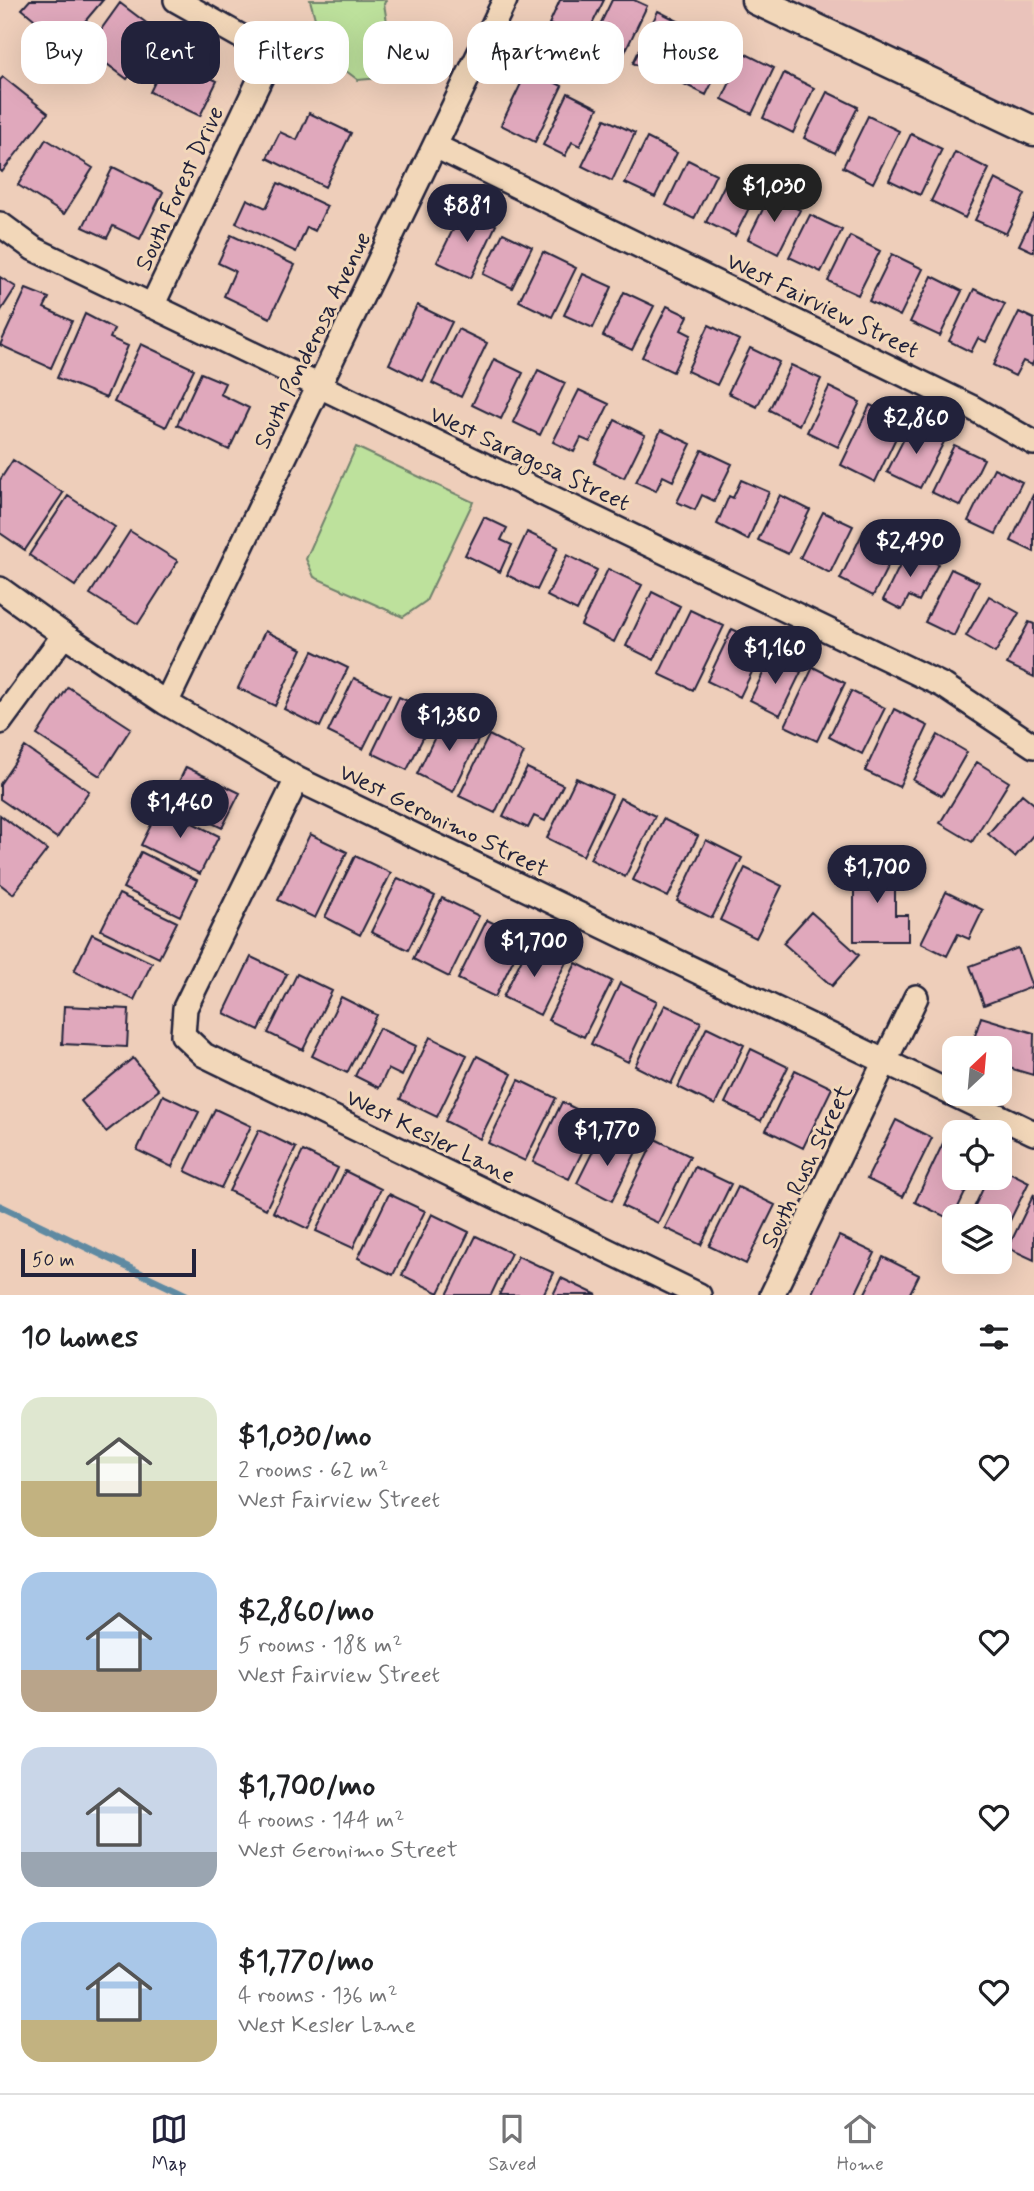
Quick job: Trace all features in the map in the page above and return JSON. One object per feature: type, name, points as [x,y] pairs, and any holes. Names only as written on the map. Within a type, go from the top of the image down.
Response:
[{"type":"street","name":"South Forest Drive","points":[[152,306],[272,54],[176,0]]},
{"type":"street","name":"South Ponderosa Avenue","points":[[166,702],[505,0]]},
{"type":"street","points":[[756,0],[1034,131]]},
{"type":"street","name":"West Fairview Street","points":[[435,146],[971,407],[1034,443]]},
{"type":"street","name":"West Saragosa Street","points":[[0,224],[34,249],[944,686],[1034,746]]},
{"type":"street","name":"West Geronimo Street","points":[[0,589],[166,702],[298,779],[1034,1133]]},
{"type":"street","points":[[0,722],[64,635]]},
{"type":"street","name":"West Kesler Lane","points":[[298,779],[186,1008],[183,1035],[204,1055],[699,1295]]},
{"type":"street","points":[[886,1061],[916,997]]},
{"type":"street","name":"South Rush Street","points":[[772,1295],[886,1061]]},
{"type":"shaded area","points":[[756,0],[1034,0],[1034,131]]},
{"type":"green space","points":[[310,0],[386,0],[384,4],[387,21],[363,21],[363,80],[358,80],[349,73],[349,21],[316,21]]},
{"type":"green space","points":[[356,447],[473,502],[426,601],[403,617],[314,577],[306,559]]},
{"type":"building","points":[[30,0],[103,0],[85,21],[36,21],[22,9]]},
{"type":"building","points":[[560,0],[604,0],[594,21],[550,21]]},
{"type":"building","points":[[612,0],[634,0],[647,6],[625,52],[624,21],[602,21]]},
{"type":"building","points":[[120,3],[144,21],[121,21],[121,74],[107,64],[107,21]]},
{"type":"building","points":[[658,11],[678,21],[653,21]]},
{"type":"building","points":[[638,53],[638,66],[633,63]]},
{"type":"building","points":[[744,53],[774,68],[752,114],[722,99],[729,84],[743,84]]},
{"type":"building","points":[[784,73],[814,88],[793,133],[763,118]]},
{"type":"building","points":[[3,77],[48,113],[2,172],[0,80]]},
{"type":"building","points":[[154,84],[216,84],[200,116],[150,92]]},
{"type":"building","points":[[521,84],[562,86],[535,142],[501,125]]},
{"type":"building","points":[[684,84],[712,84],[706,95]]},
{"type":"building","points":[[827,92],[858,107],[835,153],[804,138]]},
{"type":"building","points":[[568,93],[598,108],[580,146],[572,142],[565,156],[543,145]]},
{"type":"building","points":[[309,113],[351,133],[325,187],[267,158],[280,132],[297,140]]},
{"type":"building","points":[[868,116],[899,131],[873,183],[843,167]]},
{"type":"building","points":[[605,119],[635,133],[612,181],[582,166]]},
{"type":"building","points":[[911,134],[942,149],[920,195],[889,180]]},
{"type":"building","points":[[647,138],[677,153],[655,197],[625,183]]},
{"type":"building","points":[[46,139],[93,168],[64,214],[18,185]]},
{"type":"building","points":[[955,152],[989,169],[965,218],[931,201]]},
{"type":"building","points":[[688,160],[716,174],[694,219],[666,205]]},
{"type":"building","points":[[113,167],[163,192],[140,239],[113,226],[107,238],[83,227]]},
{"type":"building","points":[[728,178],[757,192],[735,236],[706,222]]},
{"type":"building","points":[[995,179],[1025,194],[1006,234],[975,220]]},
{"type":"building","points":[[278,183],[327,206],[315,231],[307,227],[296,252],[236,223],[247,199],[266,208]]},
{"type":"building","points":[[770,195],[800,210],[778,254],[748,239]]},
{"type":"building","points":[[463,209],[496,225],[471,278],[437,262]]},
{"type":"building","points":[[1034,214],[1034,252],[1019,245]]},
{"type":"building","points":[[810,215],[842,230],[821,272],[789,257]]},
{"type":"building","points":[[503,233],[532,247],[512,288],[483,274]]},
{"type":"building","points":[[231,235],[295,265],[270,318],[224,296],[235,271],[218,263]]},
{"type":"building","points":[[850,236],[880,251],[858,295],[828,281]]},
{"type":"building","points":[[543,252],[576,268],[552,317],[519,301]]},
{"type":"building","points":[[892,254],[923,269],[900,316],[869,301]]},
{"type":"building","points":[[583,274],[612,287],[593,328],[564,315]]},
{"type":"building","points":[[932,276],[962,291],[940,336],[910,322]]},
{"type":"building","points":[[0,277],[16,287],[0,312]]},
{"type":"building","points":[[26,289],[49,298],[44,308],[72,321],[51,368],[0,345]]},
{"type":"building","points":[[974,289],[1005,304],[986,342],[978,338],[971,352],[949,341]]},
{"type":"building","points":[[624,292],[654,306],[632,350],[603,336]]},
{"type":"building","points":[[417,305],[452,322],[423,381],[389,364]]},
{"type":"building","points":[[667,306],[688,316],[681,330],[691,335],[673,372],[642,357]]},
{"type":"building","points":[[1019,312],[1034,319],[1034,360],[1032,365],[1023,361],[1015,376],[993,365]]},
{"type":"building","points":[[85,314],[114,329],[110,338],[128,346],[106,398],[57,378]]},
{"type":"building","points":[[709,325],[739,340],[717,385],[687,371]]},
{"type":"building","points":[[458,329],[487,343],[461,397],[432,383]]},
{"type":"building","points":[[141,344],[194,369],[166,427],[114,402]]},
{"type":"building","points":[[750,348],[779,362],[757,407],[728,393]]},
{"type":"building","points":[[494,359],[523,373],[501,419],[472,405]]},
{"type":"building","points":[[791,365],[821,379],[799,425],[769,410]]},
{"type":"building","points":[[538,370],[565,383],[540,435],[513,422]]},
{"type":"building","points":[[201,373],[225,383],[220,394],[249,408],[229,450],[177,425]]},
{"type":"building","points":[[829,387],[860,402],[838,447],[807,432]]},
{"type":"building","points":[[579,390],[609,404],[590,442],[581,438],[574,452],[553,442]]},
{"type":"building","points":[[870,405],[904,421],[875,482],[841,465]]},
{"type":"building","points":[[615,420],[645,435],[624,478],[594,463]]},
{"type":"building","points":[[912,423],[945,440],[920,488],[887,472]]},
{"type":"building","points":[[661,430],[691,444],[673,481],[663,476],[656,491],[636,482]]},
{"type":"building","points":[[954,445],[984,459],[961,506],[931,492]]},
{"type":"building","points":[[702,450],[732,464],[714,501],[702,495],[695,510],[677,502]]},
{"type":"building","points":[[13,460],[63,493],[25,550],[0,533],[0,480]]},
{"type":"building","points":[[994,468],[1022,482],[996,534],[968,521]]},
{"type":"building","points":[[741,480],[769,492],[748,540],[717,524],[729,496],[733,498]]},
{"type":"building","points":[[780,495],[810,510],[788,554],[758,540]]},
{"type":"building","points":[[68,496],[115,527],[75,586],[29,555]]},
{"type":"building","points":[[1034,496],[1034,552],[1011,541]]},
{"type":"building","points":[[823,512],[853,526],[830,573],[800,558]]},
{"type":"building","points":[[484,517],[507,528],[501,540],[512,545],[500,572],[465,555]]},
{"type":"building","points":[[865,528],[899,544],[873,596],[840,579]]},
{"type":"building","points":[[130,531],[178,561],[138,624],[90,594]]},
{"type":"building","points":[[527,532],[558,547],[537,590],[507,575]]},
{"type":"building","points":[[908,549],[938,564],[919,601],[909,596],[902,610],[883,600]]},
{"type":"building","points":[[567,555],[597,570],[577,611],[547,596]]},
{"type":"building","points":[[608,569],[642,585],[614,642],[581,625]]},
{"type":"building","points":[[951,569],[979,582],[954,636],[925,622]]},
{"type":"building","points":[[652,592],[680,606],[654,660],[626,646]]},
{"type":"building","points":[[989,596],[1019,613],[995,653],[966,636]]},
{"type":"building","points":[[690,610],[724,626],[693,690],[659,674]]},
{"type":"building","points":[[1029,622],[1034,624],[1034,677],[1007,664]]},
{"type":"building","points":[[732,629],[765,645],[740,697],[707,681]]},
{"type":"building","points":[[265,631],[302,649],[275,706],[238,688]]},
{"type":"building","points":[[313,651],[348,668],[320,727],[284,709]]},
{"type":"building","points":[[771,657],[801,672],[780,715],[750,700]]},
{"type":"building","points":[[813,667],[845,683],[817,741],[785,726]]},
{"type":"building","points":[[354,678],[390,695],[363,749],[328,732]]},
{"type":"building","points":[[68,687],[131,728],[100,776],[37,735]]},
{"type":"building","points":[[851,691],[885,708],[862,754],[829,737]]},
{"type":"building","points":[[399,697],[435,714],[407,770],[372,753]]},
{"type":"building","points":[[894,709],[928,726],[899,787],[865,771]]},
{"type":"building","points":[[446,714],[482,732],[453,792],[417,774]]},
{"type":"building","points":[[489,735],[524,753],[495,813],[459,796]]},
{"type":"building","points":[[938,735],[967,752],[942,796],[913,780]]},
{"type":"building","points":[[25,747],[89,791],[57,838],[0,799],[0,784]]},
{"type":"building","points":[[977,762],[1009,782],[972,842],[940,823]]},
{"type":"building","points":[[186,767],[240,793],[222,828],[169,802]]},
{"type":"building","points":[[527,768],[563,785],[545,821],[534,816],[528,828],[503,816]]},
{"type":"building","points":[[576,778],[612,795],[583,856],[547,838]]},
{"type":"building","points":[[1022,794],[1034,804],[1034,834],[1015,857],[988,834]]},
{"type":"building","points":[[620,798],[655,816],[625,877],[590,859]]},
{"type":"building","points":[[160,807],[219,836],[200,874],[141,845]]},
{"type":"building","points":[[0,815],[47,850],[13,894],[0,884]]},
{"type":"building","points":[[663,819],[698,836],[668,897],[633,880]]},
{"type":"building","points":[[310,834],[347,852],[315,918],[278,900]]},
{"type":"building","points":[[706,840],[742,858],[712,918],[677,901]]},
{"type":"building","points":[[141,852],[197,880],[180,916],[123,888]]},
{"type":"building","points":[[355,856],[391,873],[360,935],[325,917]]},
{"type":"building","points":[[854,864],[895,865],[895,915],[908,915],[908,941],[854,941]]},
{"type":"building","points":[[745,868],[782,886],[756,938],[720,920]]},
{"type":"building","points":[[398,878],[435,896],[408,950],[371,932]]},
{"type":"building","points":[[946,892],[983,910],[969,939],[958,934],[947,956],[921,943]]},
{"type":"building","points":[[119,894],[177,922],[159,958],[101,930]]},
{"type":"building","points":[[442,898],[479,916],[449,977],[413,959]]},
{"type":"building","points":[[811,912],[859,955],[832,986],[783,943]]},
{"type":"building","points":[[487,920],[524,938],[495,997],[458,979]]},
{"type":"building","points":[[92,934],[152,963],[134,1000],[74,971]]},
{"type":"building","points":[[529,944],[566,962],[540,1015],[503,997]]},
{"type":"building","points":[[1018,948],[1032,987],[984,1005],[970,966]]},
{"type":"building","points":[[251,957],[287,974],[259,1030],[224,1013]]},
{"type":"building","points":[[576,963],[612,981],[584,1037],[548,1020]]},
{"type":"building","points":[[297,974],[332,991],[303,1050],[268,1033]]},
{"type":"building","points":[[620,983],[657,1001],[628,1062],[591,1044]]},
{"type":"building","points":[[341,997],[377,1015],[347,1073],[312,1056]]},
{"type":"building","points":[[665,1005],[701,1022],[671,1084],[635,1066]]},
{"type":"building","points":[[64,1006],[129,1009],[127,1047],[62,1044]]},
{"type":"building","points":[[981,1017],[1034,1033],[1033,1075],[1012,1069],[1012,1036],[975,1036]]},
{"type":"building","points":[[707,1027],[744,1045],[715,1105],[678,1087]]},
{"type":"building","points":[[379,1028],[416,1046],[402,1076],[388,1069],[379,1088],[355,1076]]},
{"type":"building","points":[[430,1037],[467,1055],[437,1117],[400,1099]]},
{"type":"building","points":[[751,1049],[788,1067],[761,1121],[725,1103]]},
{"type":"building","points":[[477,1056],[512,1074],[480,1139],[445,1121]]},
{"type":"building","points":[[133,1058],[159,1090],[106,1132],[81,1101]]},
{"type":"building","points":[[795,1070],[832,1088],[803,1148],[766,1130]]},
{"type":"building","points":[[519,1080],[556,1098],[525,1161],[488,1143]]},
{"type":"building","points":[[163,1095],[199,1112],[172,1167],[137,1150]]},
{"type":"building","points":[[562,1102],[598,1120],[569,1179],[533,1162]]},
{"type":"building","points":[[215,1109],[251,1126],[221,1188],[185,1171]]},
{"type":"building","points":[[896,1120],[932,1138],[903,1197],[867,1179]]},
{"type":"building","points":[[259,1130],[296,1148],[266,1209],[229,1191]]},
{"type":"building","points":[[601,1135],[636,1152],[612,1201],[577,1183]]},
{"type":"building","points":[[655,1139],[690,1156],[658,1223],[622,1206]]},
{"type":"building","points":[[942,1145],[942,1190],[966,1190],[960,1204],[942,1204],[942,1215],[915,1202]]},
{"type":"building","points":[[303,1151],[338,1168],[308,1229],[273,1212]]},
{"type":"building","points":[[695,1167],[731,1184],[701,1245],[665,1228]]},
{"type":"building","points":[[345,1171],[381,1189],[353,1248],[316,1231]]},
{"type":"building","points":[[1012,1174],[1029,1182],[1012,1217],[1012,1204],[976,1204],[982,1190],[1012,1190]]},
{"type":"building","points":[[738,1187],[775,1205],[746,1264],[709,1246]]},
{"type":"building","points":[[389,1194],[425,1211],[393,1275],[358,1258]]},
{"type":"building","points":[[1034,1194],[1034,1260],[1012,1250],[1012,1240]]},
{"type":"building","points":[[432,1214],[469,1232],[439,1293],[402,1275]]},
{"type":"building","points":[[476,1236],[511,1253],[491,1295],[447,1295]]},
{"type":"building","points":[[839,1236],[875,1253],[855,1295],[811,1295]]},
{"type":"building","points":[[518,1256],[554,1273],[543,1295],[499,1295]]},
{"type":"building","points":[[883,1257],[919,1275],[909,1295],[864,1295]]},
{"type":"building","points":[[561,1278],[597,1295],[553,1295]]},
{"type":"waterway","points":[[0,1206],[186,1295]]}]
